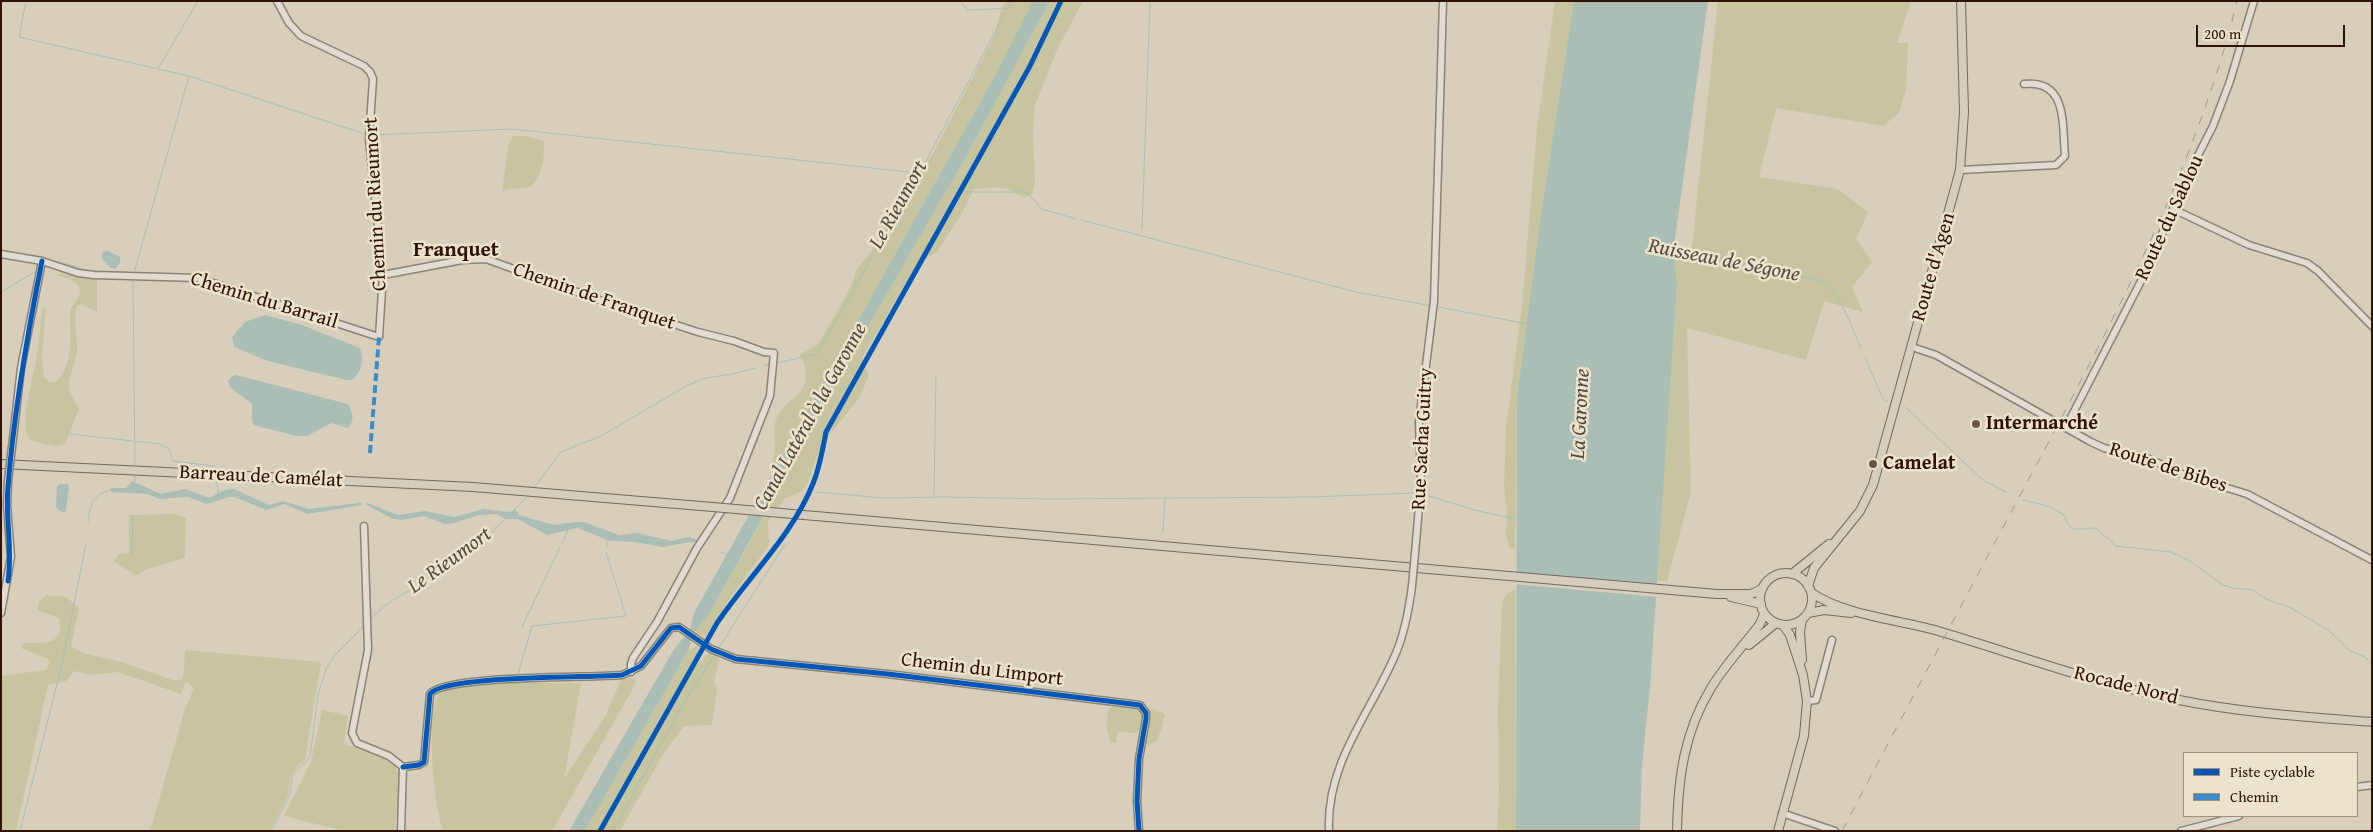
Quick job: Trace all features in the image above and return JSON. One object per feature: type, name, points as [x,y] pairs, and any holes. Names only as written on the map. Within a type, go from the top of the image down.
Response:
[{"type":"main road","name":"Route d'Agen","points":[[1810,590],[1811,574],[1816,565],[1852,522],[1864,505],[1873,485],[1960,170],[1964,112],[1961,1]]},
{"type":"main road","name":"Barreau de Camélat","points":[[1,464],[537,492],[1713,594]]},
{"type":"main road","name":"Route d'Agen","points":[[1792,574],[1852,522]]},
{"type":"main road","points":[[1731,661],[1761,633],[1779,624],[1793,624],[1802,620],[1808,613],[1812,604],[1810,590],[1803,579],[1792,574],[1776,575],[1766,582],[1762,589],[1760,604],[1764,614],[1779,624],[1790,635],[1803,675]]},
{"type":"main road","points":[[1713,594],[1751,594],[1762,589]]},
{"type":"main road","points":[[1810,590],[1830,602],[1886,618]]},
{"type":"main road","points":[[1713,594],[1760,604]]},
{"type":"main road","points":[[1808,613],[1830,611],[1886,618]]},
{"type":"main road","points":[[1677,831],[1680,774],[1687,740],[1707,696],[1760,624],[1764,614]]},
{"type":"main road","name":"Rocade Nord","points":[[1886,618],[1952,635],[2100,682],[2179,700],[2275,714],[2372,722]]},
{"type":"main road","points":[[1778,831],[1804,736],[1807,701],[1800,632],[1802,620]]},
{"type":"street","name":"Chemin du Rieumort","points":[[277,1],[289,23],[301,36],[364,66],[370,72],[373,79],[369,139],[384,275],[379,337]]},
{"type":"street","name":"Rue Sacha Guitry","points":[[1329,831],[1329,801],[1336,777],[1354,734],[1396,653],[1407,619],[1412,586],[1421,484],[1419,422],[1434,301],[1443,1]]},
{"type":"street","name":"Route du Sablou","points":[[2066,427],[2141,281],[2213,126],[2230,81],[2254,1]]},
{"type":"street","points":[[1960,170],[2056,165],[2061,161],[2064,156],[2060,102],[2052,91],[2041,84],[2024,84]]},
{"type":"street","points":[[2173,209],[2249,245],[2307,263],[2318,271],[2372,326]]},
{"type":"street","name":"Chemin du Barrail","points":[[1,254],[42,261],[78,273],[94,275],[198,278],[379,337]]},
{"type":"street","name":"Chemin de Franquet","points":[[384,275],[462,260],[486,259],[605,302],[698,332],[734,340],[773,356],[772,391],[730,498],[697,548],[657,622],[634,658],[632,672]]},
{"type":"street","points":[[1,613],[8,581],[12,548],[8,481],[21,368],[42,261]]},
{"type":"street","name":"Route de Bibes","points":[[1912,347],[1936,355],[2104,448],[2147,458],[2182,474],[2261,500],[2372,560]]},
{"type":"street","points":[[364,526],[368,650],[353,720],[352,733],[357,743],[389,756],[403,766],[419,766],[424,762],[430,694],[439,687],[482,680],[605,676],[632,672]]},
{"type":"street","name":"Chemin du Limport","points":[[632,672],[641,666],[671,628],[675,626],[711,649],[736,659],[888,674],[1140,705],[1143,708],[1146,719],[1140,759],[1137,801],[1139,831]]},
{"type":"street","points":[[1807,701],[1816,700],[1832,640]]},
{"type":"street","points":[[401,831],[403,766]]},
{"type":"street","points":[[2358,787],[2372,785]]},
{"type":"street","points":[[1782,813],[1835,831]]},
{"type":"street","points":[[2182,831],[2234,817]]},
{"type":"green space","points":[[1006,1],[1033,1],[997,72],[777,464],[771,462],[775,447],[774,430],[779,413],[804,386],[805,370],[800,355],[819,343],[850,288],[858,267],[871,252],[914,176],[925,168],[994,37],[1003,5]]},
{"type":"green space","points":[[1050,1],[1083,1],[1057,50],[1035,105],[1033,130],[1035,183],[1033,193],[1025,197],[1005,188],[974,189],[962,213],[937,252],[917,264],[862,358],[869,375],[860,397],[831,433],[816,458],[808,483],[801,492],[785,498],[768,522],[769,543],[767,548],[730,598],[706,635],[702,636],[694,633],[710,613],[741,558],[866,330],[966,157]]},
{"type":"green space","points":[[1555,1],[1574,1],[1541,214],[1517,397],[1515,547],[1510,550],[1506,535],[1507,514],[1504,487],[1506,426],[1522,305],[1537,127]]},
{"type":"green space","points":[[1718,1],[1911,1],[1897,43],[1908,43],[1906,89],[1899,113],[1883,126],[1776,108],[1759,177],[1838,189],[1868,212],[1856,239],[1872,262],[1852,287],[1863,312],[1824,301],[1806,360],[1687,328],[1691,492],[1667,581],[1657,581],[1677,285],[1673,257],[1691,256]]},
{"type":"green space","points":[[513,136],[524,136],[544,141],[543,161],[539,176],[531,186],[502,191],[509,143]]},
{"type":"green space","points":[[62,273],[97,279],[97,312],[81,304],[76,307],[77,355],[69,388],[79,409],[65,444],[56,446],[31,441],[27,434],[26,414],[37,355],[42,310],[46,306],[42,357],[44,377],[50,382],[56,382],[69,358],[70,313],[80,294],[80,289],[75,282],[55,275]]},
{"type":"green space","points":[[175,514],[186,518],[185,558],[147,569],[136,575],[114,562],[118,554],[129,553],[129,515]]},
{"type":"green space","points":[[1515,589],[1516,831],[1497,831],[1499,791],[1498,707],[1502,603],[1506,594]]},
{"type":"green space","points":[[46,595],[66,597],[79,608],[71,646],[83,653],[121,662],[176,681],[183,679],[185,650],[321,662],[305,759],[291,774],[288,795],[270,831],[150,831],[185,709],[194,688],[186,682],[181,694],[118,672],[93,675],[74,671],[66,681],[48,685],[16,831],[1,831],[1,676],[46,670],[50,662],[48,659],[21,648],[24,643],[51,641],[59,634],[59,618],[37,610],[39,602]]},
{"type":"green space","points":[[698,645],[697,665],[710,652],[719,658],[714,682],[717,689],[712,725],[684,726],[664,753],[620,831],[585,831],[688,651]]},
{"type":"green space","points":[[628,677],[635,680],[636,683],[552,831],[444,831],[437,802],[432,758],[433,715],[436,699],[442,689],[482,683],[581,683],[564,779],[606,715],[620,682],[623,678]]},
{"type":"green space","points":[[1115,705],[1134,706],[1143,714],[1137,733],[1118,732],[1116,743],[1110,743],[1106,725],[1108,710]]},
{"type":"green space","points":[[1153,709],[1165,714],[1156,742],[1148,745],[1145,741],[1151,716],[1150,710]]},
{"type":"green space","points":[[322,710],[348,716],[345,744],[392,762],[397,769],[400,795],[394,831],[345,831],[284,816],[311,762]]},
{"type":"water","name":"Canal Latéral à la Garonne","points":[[1033,1],[1050,1],[966,157],[866,330],[710,613],[694,633],[688,651],[585,831],[569,831],[674,649],[690,630],[694,613],[997,72]]},
{"type":"water","name":"La Garonne","points":[[1574,1],[1708,1],[1673,253],[1677,285],[1650,687],[1642,766],[1640,831],[1516,831],[1517,397],[1541,214]]},
{"type":"water","points":[[107,250],[120,257],[120,263],[115,269],[111,268],[102,259],[102,253]]},
{"type":"water","points":[[265,315],[302,325],[360,348],[362,361],[360,370],[352,380],[347,380],[268,361],[234,347],[232,337],[245,322]]},
{"type":"water","points":[[236,375],[348,404],[352,413],[352,422],[348,428],[331,423],[307,436],[297,436],[254,425],[252,420],[252,404],[230,387],[228,381]]},
{"type":"water","points":[[132,481],[161,494],[185,489],[209,498],[225,490],[234,489],[269,505],[283,501],[309,509],[359,503],[362,503],[362,505],[307,514],[284,504],[266,510],[235,497],[207,504],[188,497],[159,499],[148,494],[111,492],[111,488],[126,488]]},
{"type":"water","points":[[67,484],[69,486],[66,511],[64,512],[59,511],[56,507],[57,486]]},
{"type":"water","points":[[367,503],[398,515],[425,511],[454,517],[484,509],[508,512],[516,510],[519,515],[554,525],[584,522],[619,535],[638,533],[671,541],[688,537],[698,540],[697,543],[689,542],[663,547],[635,542],[610,541],[578,528],[547,535],[518,519],[506,519],[497,514],[479,515],[455,523],[445,524],[424,516],[402,520],[393,519],[367,505]]},
{"type":"pier","points":[[1513,572],[1659,585],[1658,597],[1513,584]]},
{"type":"waterway","points":[[26,1],[19,37],[189,76],[365,134]]},
{"type":"waterway","points":[[159,67],[198,1]]},
{"type":"waterway","points":[[960,1],[968,10],[1008,8],[1011,1]]},
{"type":"waterway","points":[[1142,229],[1150,1]]},
{"type":"waterway","name":"Le Rieumort","points":[[777,363],[817,354],[920,172],[1008,8]]},
{"type":"waterway","points":[[65,263],[88,271],[134,273],[189,76]]},
{"type":"waterway","points":[[372,135],[512,129],[909,172]]},
{"type":"waterway","name":"Le Rieumort","points":[[913,172],[920,172]]},
{"type":"waterway","points":[[949,186],[960,190]]},
{"type":"waterway","points":[[965,192],[1024,192],[1028,193],[1042,209],[1076,219]]},
{"type":"waterway","points":[[1081,220],[1356,292],[1432,306]]},
{"type":"waterway","name":"Ruisseau de Ségone","points":[[1672,253],[1695,253],[1717,257],[1819,280],[1834,293],[1839,301],[1861,348]]},
{"type":"waterway","points":[[1,292],[35,272]]},
{"type":"waterway","points":[[133,280],[135,467]]},
{"type":"waterway","points":[[1438,307],[1528,324]]},
{"type":"waterway","name":"Ruisseau de Ségone","points":[[1865,358],[1883,399],[1888,402]]},
{"type":"waterway","name":"Le Rieumort","points":[[764,366],[770,364]]},
{"type":"waterway","name":"Le Rieumort","points":[[533,489],[561,452],[603,435],[688,385],[706,378],[756,368]]},
{"type":"waterway","points":[[934,497],[936,375]]},
{"type":"waterway","name":"Ruisseau de Ségone","points":[[1905,407],[1983,480],[2006,492]]},
{"type":"waterway","points":[[70,434],[160,444],[169,449],[173,461],[214,466],[216,468]]},
{"type":"waterway","points":[[135,473],[135,482]]},
{"type":"waterway","points":[[216,480],[219,494]]},
{"type":"waterway","points":[[88,522],[93,501],[100,494],[111,490]]},
{"type":"waterway","points":[[817,492],[883,498],[1050,499],[1311,497],[1414,493]]},
{"type":"waterway","name":"Le Rieumort","points":[[511,513],[529,495]]},
{"type":"waterway","points":[[1429,496],[1474,510],[1515,519]]},
{"type":"waterway","points":[[1163,532],[1165,497]]},
{"type":"waterway","name":"Ruisseau de Ségone","points":[[2023,500],[2048,506],[2064,515],[2066,521],[2073,528],[2096,528],[2116,546],[2171,552],[2190,561],[2223,585],[2253,590],[2266,599],[2291,608],[2328,630],[2350,651],[2365,657],[2372,664]]},
{"type":"waterway","points":[[132,554],[133,517]]},
{"type":"waterway","name":"Le Rieumort","points":[[371,619],[393,600],[455,564],[506,518]]},
{"type":"waterway","points":[[562,543],[569,528]]},
{"type":"waterway","points":[[607,540],[607,547]]},
{"type":"waterway","points":[[20,831],[61,668],[86,544]]},
{"type":"waterway","points":[[718,649],[785,544]]},
{"type":"waterway","points":[[522,627],[560,547]]},
{"type":"waterway","points":[[518,674],[532,626],[626,616],[606,552]]},
{"type":"waterway","points":[[719,552],[728,555]]},
{"type":"waterway","name":"Le Rieumort","points":[[271,831],[290,795],[292,775],[310,757],[318,695],[326,669],[334,656],[364,626]]},
{"type":"waterway","points":[[613,831],[683,704],[715,654]]},
{"type":"railway","points":[[1842,831],[2044,451],[2128,287],[2179,176],[2201,119],[2221,61],[2237,1]]},
{"type":"marked path","points":[[370,453],[379,337]]},
{"type":"cycle path","points":[[600,831],[717,623],[770,555],[795,519],[814,481],[826,432],[1030,66],[1061,1]]},
{"type":"cycle path","points":[[8,581],[10,556],[7,499],[11,458],[22,373],[42,261]]},
{"type":"cycle path","points":[[403,767],[419,765],[424,762],[430,694],[441,688],[461,683],[488,680],[622,675],[641,666],[671,628],[679,627],[711,649],[736,659],[888,674],[1140,705],[1146,713],[1146,719],[1139,759],[1137,801],[1139,831]]},
{"type":"place","name":"Intermarché","points":[[1976,424]]},
{"type":"place","name":"Camelat","points":[[1873,464]]},
{"type":"district","name":"Franquet","points":[[456,251]]}]
